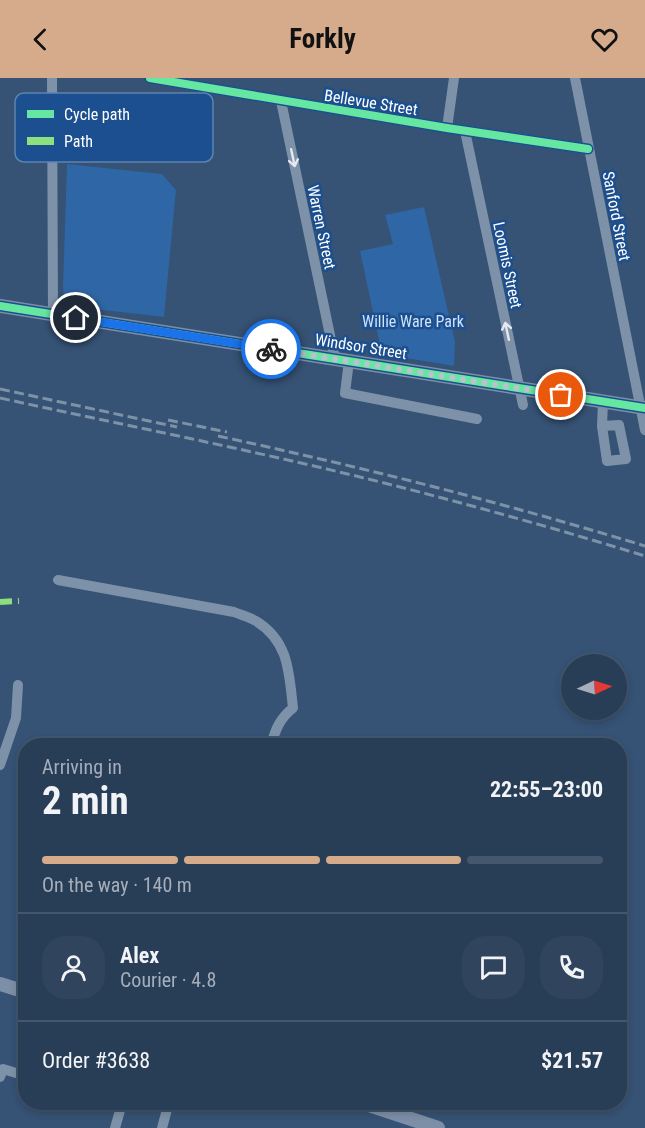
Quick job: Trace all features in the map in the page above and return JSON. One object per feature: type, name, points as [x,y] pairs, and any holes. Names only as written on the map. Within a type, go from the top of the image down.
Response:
[{"type":"main road","name":"Windsor Street","points":[[0,306],[643,408]]},
{"type":"main road","points":[[0,984],[18,990]]},
{"type":"main road","points":[[384,1110],[438,1128]]},
{"type":"street","points":[[52,78],[52,93]]},
{"type":"street","name":"Bellevue Street","points":[[150,78],[465,131],[588,149]]},
{"type":"street","points":[[447,128],[454,78]]},
{"type":"street","name":"Sanford Street","points":[[575,78],[643,408],[645,430]]},
{"type":"street","name":"Warren Street","points":[[280,101],[342,360],[345,393],[477,419]]},
{"type":"street","name":"Loomis Street","points":[[465,131],[523,405]]},
{"type":"street","points":[[52,162],[53,315]]},
{"type":"street","points":[[602,426],[603,402]]},
{"type":"street","points":[[58,580],[234,612],[255,620],[273,634],[284,651],[289,674],[293,708],[279,723],[274,738]]},
{"type":"street","points":[[0,765],[15,718],[18,685]]},
{"type":"street","points":[[0,1077],[3,1069],[18,1074]]},
{"type":"street","points":[[115,1128],[120,1110]]},
{"type":"street","points":[[162,1128],[167,1110]]},
{"type":"green space","points":[[67,164],[162,174],[176,190],[164,317],[68,306],[64,303]]},
{"type":"green space","name":"Willie Ware Park","points":[[424,207],[455,342],[454,366],[382,354],[360,251],[393,244],[385,215]]},
{"type":"railway","points":[[0,389],[177,427]]},
{"type":"railway","points":[[0,398],[350,475],[492,511],[645,556]]},
{"type":"railway","points":[[168,420],[227,432]]},
{"type":"railway","points":[[218,436],[433,486],[645,546]]},
{"type":"marked path","points":[[0,602],[19,601]]},
{"type":"cycle path","points":[[150,78],[447,128],[588,149]]},
{"type":"cycle path","points":[[0,306],[645,408]]},
{"type":"way so far","points":[[271,349],[561,395]]},
{"type":"route","points":[[76,318],[271,349]]}]
